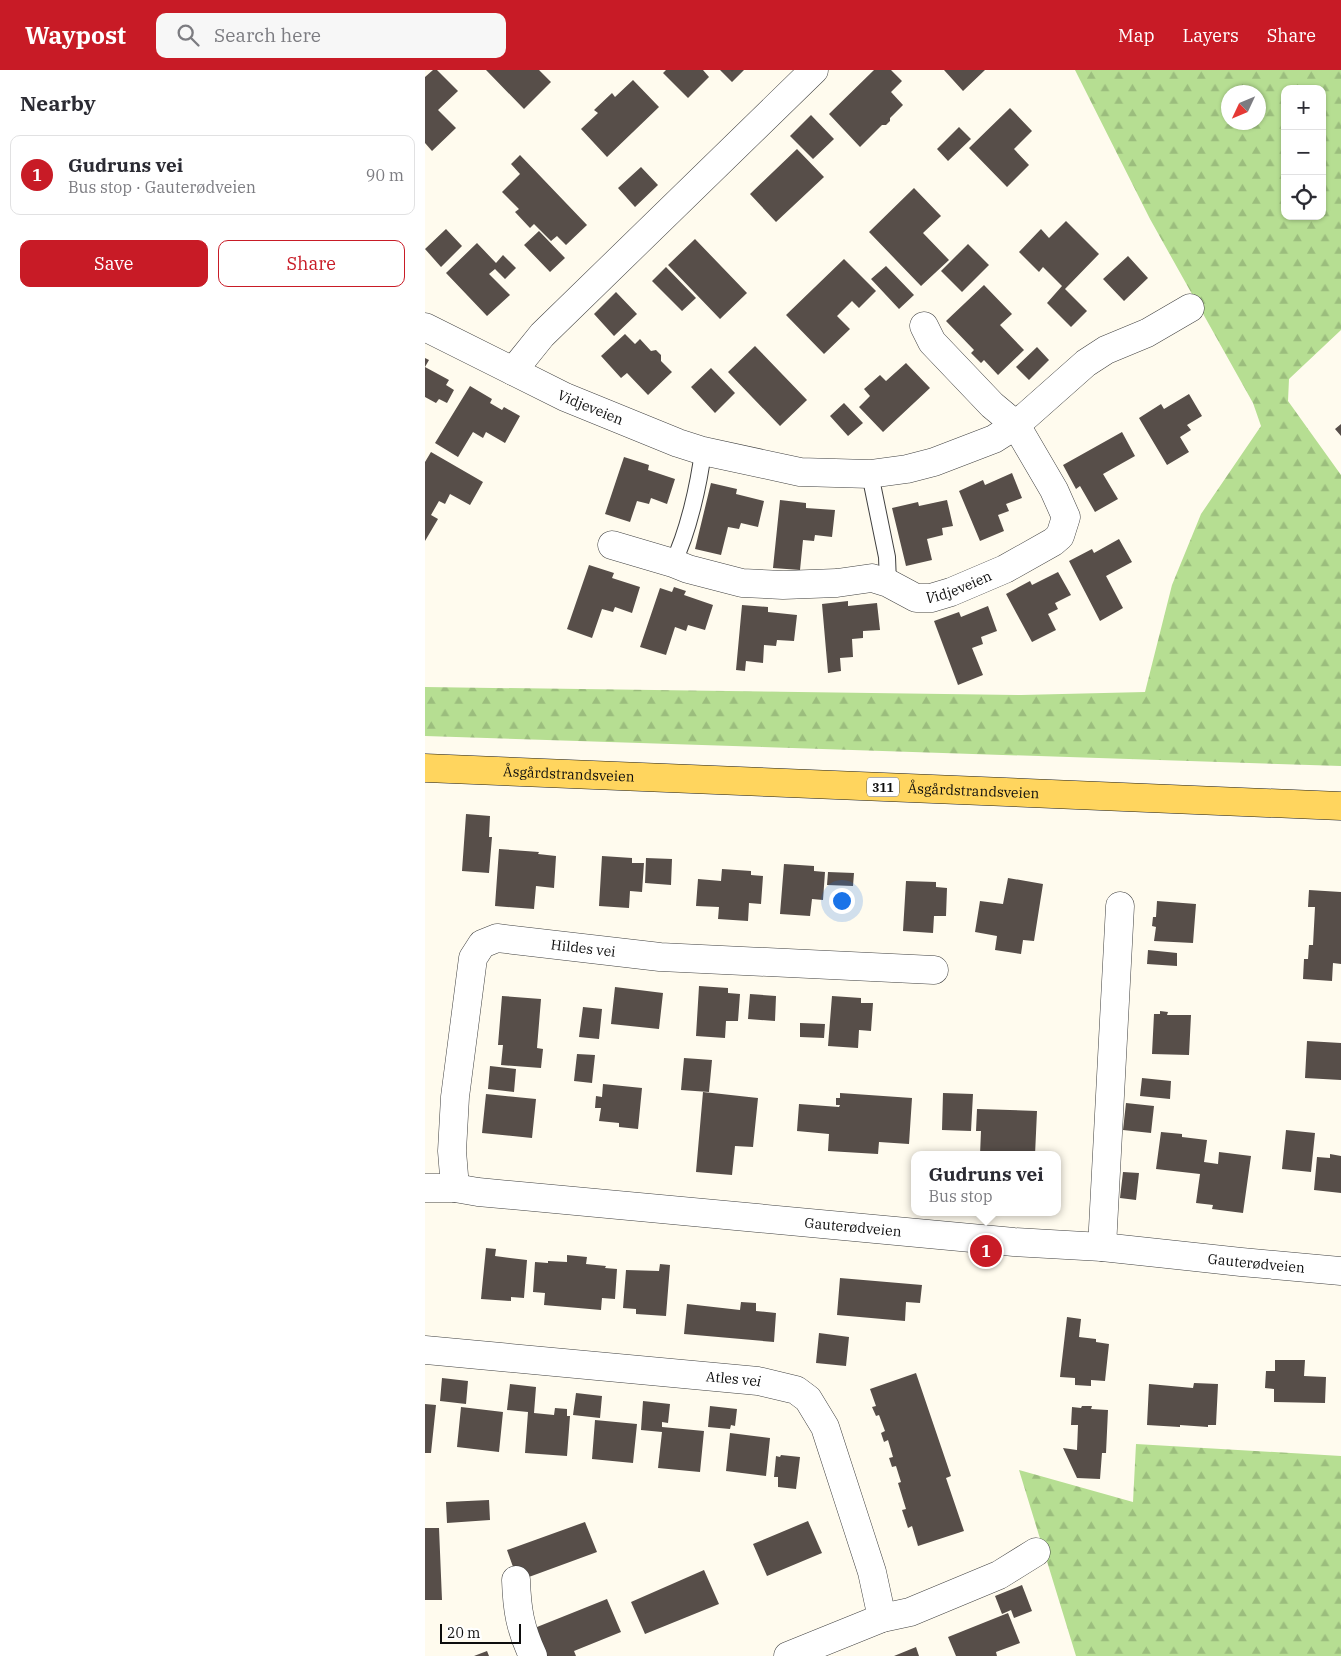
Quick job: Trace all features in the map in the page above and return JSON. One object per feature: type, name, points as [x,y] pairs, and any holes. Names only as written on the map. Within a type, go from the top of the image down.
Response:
[{"type":"main road","name":"Åsgårdstrandsveien","points":[[425,768],[1341,806]]},
{"type":"street","points":[[513,371],[542,335],[815,70]]},
{"type":"street","name":"Vidjeveien","points":[[425,327],[565,397],[678,443],[703,451],[800,472],[870,474],[907,469],[934,462],[994,439],[1017,425],[1086,363],[1106,350],[1147,333],[1190,308]]},
{"type":"street","name":"Vidjeveien","points":[[612,545],[688,569],[742,583],[783,585],[837,583],[872,578],[888,582],[917,598],[931,598],[951,592],[1005,569],[1053,542],[1060,536],[1065,517],[1054,490],[1017,425],[992,405],[932,342],[924,326]]},
{"type":"street","points":[[1102,1246],[1120,906]]},
{"type":"street","name":"Hildes vei","points":[[455,1188],[452,1151],[455,1097],[473,958],[481,944],[497,938],[660,957],[934,970]]},
{"type":"street","name":"Gauterødveien","points":[[425,1188],[455,1188],[478,1192],[1014,1242],[1102,1246],[1341,1271]]},
{"type":"street","name":"Atles vei","points":[[425,1350],[758,1381],[796,1390],[808,1399],[825,1427],[872,1572],[882,1618]]},
{"type":"street","points":[[789,1656],[882,1618],[910,1612],[999,1575],[1036,1552]]},
{"type":"street","points":[[516,1580],[517,1607],[523,1633],[533,1656]]},
{"type":"lane","points":[[673,563],[680,549],[698,482],[703,451]]},
{"type":"lane","points":[[870,474],[887,557],[888,582]]},
{"type":"green space","points":[[1075,70],[1341,70],[1341,330],[1289,379],[1288,401],[1341,475],[1341,766],[425,736],[425,687],[1021,695],[1145,692],[1172,585],[1201,514],[1261,426],[1253,403],[1150,219]]},
{"type":"green space","points":[[1136,1444],[1341,1456],[1341,1656],[1076,1656],[1019,1470],[1133,1502]]},
{"type":"building","points":[[433,70],[437,70],[458,91],[438,110],[456,128],[432,151],[425,143],[425,77]]},
{"type":"building","points":[[486,70],[539,70],[551,82],[524,109]]},
{"type":"building","points":[[666,70],[703,70],[709,77],[688,98],[663,73]]},
{"type":"building","points":[[720,70],[744,70],[732,82]]},
{"type":"building","points":[[874,70],[891,70],[902,81],[891,92],[903,105],[886,125],[882,125],[860,147],[829,114]]},
{"type":"building","points":[[944,70],[985,70],[963,91]]},
{"type":"building","points":[[633,80],[659,107],[607,157],[581,129],[598,113],[594,110],[612,93],[615,97]]},
{"type":"building","points":[[1010,108],[1032,131],[1014,149],[1029,165],[1007,187],[969,148]]},
{"type":"building","points":[[811,115],[834,139],[813,159],[790,136]]},
{"type":"building","points":[[959,127],[971,139],[948,161],[937,149]]},
{"type":"building","points":[[797,149],[824,177],[776,222],[750,194]]},
{"type":"building","points":[[520,155],[587,225],[566,245],[557,236],[551,241],[534,224],[530,228],[515,212],[519,209],[502,192],[520,174],[511,164]]},
{"type":"building","points":[[641,167],[658,185],[635,207],[618,188]]},
{"type":"building","points":[[914,188],[941,216],[923,233],[949,260],[921,286],[869,232]]},
{"type":"building","points":[[1066,221],[1099,254],[1065,289],[1087,311],[1071,327],[1047,303],[1062,286],[1043,267],[1039,272],[1019,252],[1041,229],[1049,238]]},
{"type":"building","points":[[446,229],[462,246],[441,267],[425,249]]},
{"type":"building","points":[[539,231],[565,258],[550,272],[524,245]]},
{"type":"building","points":[[695,239],[747,293],[720,319],[668,265]]},
{"type":"building","points":[[477,243],[496,263],[503,255],[516,268],[505,279],[495,269],[489,274],[510,295],[487,316],[446,273]]},
{"type":"building","points":[[968,244],[989,265],[962,292],[941,271]]},
{"type":"building","points":[[1128,256],[1148,278],[1124,301],[1103,279]]},
{"type":"building","points":[[844,259],[876,291],[859,308],[852,301],[837,316],[850,329],[824,354],[786,315]]},
{"type":"building","points":[[886,266],[914,295],[899,309],[871,279]]},
{"type":"building","points":[[666,267],[696,298],[682,311],[652,281]]},
{"type":"building","points":[[984,285],[1012,314],[1000,325],[1024,350],[998,375],[984,360],[981,363],[971,353],[974,350],[946,321]]},
{"type":"building","points":[[616,292],[637,314],[614,336],[594,314]]},
{"type":"building","points":[[625,334],[635,344],[640,339],[651,351],[656,350],[661,355],[661,361],[672,372],[648,395],[627,373],[621,378],[601,356]]},
{"type":"building","points":[[755,346],[807,400],[780,426],[728,372]]},
{"type":"building","points":[[1037,347],[1049,360],[1029,380],[1016,367]]},
{"type":"building","points":[[425,358],[429,360],[425,367]]},
{"type":"building","points":[[906,363],[930,388],[883,432],[859,407],[870,396],[864,389],[880,375],[886,381]]},
{"type":"building","points":[[425,367],[449,380],[446,385],[454,390],[447,403],[439,399],[436,403],[425,397]]},
{"type":"building","points":[[711,368],[735,393],[715,413],[691,387]]},
{"type":"building","points":[[470,386],[492,399],[490,403],[502,410],[504,407],[520,416],[505,443],[486,432],[483,438],[473,432],[458,457],[435,443]]},
{"type":"building","points":[[1189,394],[1202,416],[1187,425],[1191,430],[1180,437],[1189,452],[1167,465],[1139,418],[1161,404],[1164,409]]},
{"type":"building","points":[[844,403],[863,423],[848,436],[830,416]]},
{"type":"building","points":[[1341,424],[1341,436],[1335,429]]},
{"type":"building","points":[[1122,432],[1135,456],[1103,474],[1118,499],[1095,512],[1080,486],[1076,489],[1063,465]]},
{"type":"building","points":[[431,452],[483,482],[470,505],[450,494],[445,504],[439,501],[431,515],[438,519],[425,541],[425,462]]},
{"type":"building","points":[[624,457],[649,465],[648,470],[675,479],[667,504],[651,498],[649,504],[637,501],[630,522],[605,514]]},
{"type":"building","points":[[1012,473],[1022,498],[1006,504],[1009,511],[998,515],[1004,531],[980,541],[959,491],[983,480],[985,485]]},
{"type":"building","points":[[711,483],[737,489],[736,494],[764,501],[758,527],[741,523],[739,529],[728,527],[721,555],[695,549]]},
{"type":"building","points":[[780,500],[806,503],[806,508],[835,510],[832,537],[815,535],[814,541],[803,540],[800,570],[773,568]]},
{"type":"building","points":[[947,500],[953,526],[942,528],[943,535],[927,539],[932,560],[906,566],[892,508],[918,502],[919,506]]},
{"type":"building","points":[[1119,539],[1132,562],[1106,576],[1123,608],[1100,621],[1069,561],[1092,549],[1094,553]]},
{"type":"building","points":[[589,565],[614,573],[612,578],[640,587],[632,613],[615,607],[613,612],[602,609],[592,638],[567,629]]},
{"type":"building","points":[[1058,572],[1071,595],[1055,603],[1058,609],[1048,614],[1056,630],[1032,642],[1006,594],[1030,581],[1032,585]]},
{"type":"building","points":[[674,587],[686,591],[684,595],[713,605],[705,630],[688,625],[686,631],[675,627],[666,655],[640,647],[660,588],[672,592]]},
{"type":"building","points":[[848,601],[848,606],[877,603],[880,630],[863,631],[863,638],[852,639],[853,657],[840,658],[841,671],[828,673],[822,604]]},
{"type":"building","points":[[742,605],[768,607],[768,612],[797,615],[794,641],[777,640],[776,646],[764,645],[763,663],[746,661],[745,671],[736,670]]},
{"type":"building","points":[[988,606],[997,631],[981,637],[983,644],[972,648],[983,675],[958,685],[934,621],[959,612],[961,617]]},
{"type":"building","points":[[466,814],[490,816],[489,837],[492,837],[489,873],[462,871]]},
{"type":"building","points":[[499,849],[539,852],[538,854],[556,856],[554,888],[536,886],[534,909],[495,906]]},
{"type":"building","points":[[602,856],[632,858],[632,863],[644,863],[642,892],[630,891],[629,908],[599,906]]},
{"type":"building","points":[[646,858],[672,859],[671,885],[645,883]]},
{"type":"building","points":[[784,864],[814,866],[814,871],[825,872],[823,900],[812,899],[810,916],[780,914]]},
{"type":"building","points":[[722,869],[751,871],[751,875],[763,876],[761,904],[749,903],[748,921],[718,919],[719,907],[696,906],[698,879],[721,881]]},
{"type":"building","points":[[828,872],[854,873],[853,886],[827,885]]},
{"type":"building","points":[[1008,878],[1043,884],[1034,941],[1023,940],[1021,954],[995,950],[997,936],[975,932],[980,901],[1003,904]]},
{"type":"building","points":[[906,881],[936,882],[936,887],[947,888],[946,916],[934,916],[933,933],[903,931]]},
{"type":"building","points":[[1309,890],[1341,892],[1341,964],[1333,963],[1332,981],[1303,979],[1304,959],[1308,959],[1309,945],[1313,945],[1315,907],[1308,907]]},
{"type":"building","points":[[1157,901],[1196,904],[1193,943],[1154,941],[1156,927],[1152,926],[1153,917],[1156,917]]},
{"type":"building","points":[[1148,950],[1177,953],[1177,966],[1147,964]]},
{"type":"building","points":[[699,986],[728,988],[728,993],[740,994],[738,1021],[726,1021],[725,1038],[696,1036]]},
{"type":"building","points":[[615,987],[663,993],[659,1029],[611,1024]]},
{"type":"building","points":[[750,994],[776,996],[775,1021],[748,1019]]},
{"type":"building","points":[[502,996],[541,999],[537,1048],[543,1049],[541,1068],[501,1065],[503,1045],[498,1045]]},
{"type":"building","points":[[832,996],[861,998],[861,1003],[873,1003],[871,1031],[859,1030],[858,1048],[828,1046]]},
{"type":"building","points":[[583,1007],[602,1009],[599,1039],[579,1037]]},
{"type":"building","points":[[1160,1011],[1168,1012],[1167,1015],[1191,1015],[1189,1055],[1152,1054],[1154,1014],[1160,1014]]},
{"type":"building","points":[[800,1023],[825,1024],[824,1038],[800,1037]]},
{"type":"building","points":[[1307,1041],[1341,1043],[1341,1080],[1305,1078]]},
{"type":"building","points":[[577,1054],[595,1055],[592,1083],[574,1081]]},
{"type":"building","points":[[684,1058],[712,1060],[709,1092],[681,1090]]},
{"type":"building","points":[[490,1066],[516,1069],[514,1092],[488,1089]]},
{"type":"building","points":[[1142,1078],[1171,1081],[1170,1099],[1140,1096]]},
{"type":"building","points":[[603,1084],[642,1088],[638,1129],[619,1127],[619,1123],[599,1121],[601,1108],[595,1108],[596,1096],[602,1097]]},
{"type":"building","points":[[703,1092],[758,1098],[753,1147],[735,1146],[732,1175],[696,1172]]},
{"type":"building","points":[[840,1093],[912,1098],[909,1144],[879,1142],[878,1154],[828,1151],[829,1134],[797,1131],[799,1104],[839,1107],[840,1105],[836,1105],[836,1098],[840,1098]]},
{"type":"building","points":[[943,1093],[973,1094],[971,1131],[942,1130]]},
{"type":"building","points":[[486,1094],[536,1099],[532,1138],[482,1133]]},
{"type":"building","points":[[1126,1103],[1154,1106],[1151,1133],[1123,1130]]},
{"type":"building","points":[[977,1109],[1037,1111],[1035,1151],[980,1151],[981,1131],[976,1131]]},
{"type":"building","points":[[1286,1130],[1315,1133],[1311,1172],[1282,1169]]},
{"type":"building","points":[[1161,1132],[1182,1134],[1182,1137],[1207,1140],[1204,1162],[1218,1164],[1219,1152],[1251,1156],[1243,1213],[1212,1209],[1213,1205],[1196,1203],[1200,1174],[1156,1169]]},
{"type":"building","points":[[1330,1154],[1341,1156],[1341,1193],[1314,1190],[1317,1157],[1330,1158]]},
{"type":"building","points":[[1123,1172],[1139,1173],[1136,1200],[1120,1198]]},
{"type":"building","points":[[486,1248],[496,1249],[495,1256],[527,1260],[524,1298],[511,1297],[511,1301],[481,1299]]},
{"type":"building","points":[[567,1255],[587,1257],[586,1264],[617,1269],[615,1299],[602,1298],[601,1310],[544,1305],[545,1293],[533,1292],[535,1262],[567,1262]]},
{"type":"building","points":[[660,1264],[670,1265],[666,1316],[636,1314],[636,1309],[623,1308],[626,1270],[659,1271]]},
{"type":"building","points":[[840,1278],[922,1285],[920,1303],[906,1302],[905,1321],[837,1315]]},
{"type":"building","points":[[741,1302],[756,1303],[756,1311],[776,1313],[774,1342],[684,1334],[687,1304],[740,1310]]},
{"type":"building","points":[[1067,1317],[1081,1319],[1079,1337],[1096,1339],[1096,1342],[1109,1344],[1105,1381],[1091,1380],[1091,1386],[1075,1385],[1075,1378],[1060,1377]]},
{"type":"building","points":[[819,1333],[849,1337],[846,1366],[816,1363]]},
{"type":"building","points":[[1275,1360],[1305,1360],[1304,1376],[1326,1377],[1325,1403],[1274,1402],[1274,1389],[1265,1388],[1266,1371],[1275,1371]]},
{"type":"building","points":[[916,1373],[951,1476],[946,1478],[964,1531],[918,1546],[912,1526],[908,1528],[902,1510],[906,1509],[898,1483],[901,1482],[896,1466],[892,1467],[889,1458],[893,1457],[888,1440],[884,1442],[881,1433],[885,1431],[879,1415],[876,1416],[872,1407],[876,1406],[870,1389]]},
{"type":"building","points":[[442,1378],[468,1381],[466,1404],[440,1401]]},
{"type":"building","points":[[1194,1383],[1218,1384],[1216,1425],[1208,1425],[1208,1427],[1180,1425],[1180,1427],[1147,1425],[1149,1384],[1193,1388]]},
{"type":"building","points":[[510,1384],[536,1387],[534,1413],[554,1415],[555,1408],[567,1409],[567,1416],[570,1416],[567,1456],[525,1453],[528,1412],[507,1410]]},
{"type":"building","points":[[576,1393],[602,1396],[600,1418],[573,1415]]},
{"type":"building","points":[[643,1401],[670,1404],[668,1423],[662,1422],[662,1427],[704,1431],[700,1472],[658,1468],[662,1432],[641,1430]]},
{"type":"building","points":[[425,1404],[436,1405],[431,1453],[425,1453]]},
{"type":"building","points":[[710,1406],[737,1409],[735,1426],[731,1425],[730,1429],[708,1427]]},
{"type":"building","points":[[1082,1406],[1092,1406],[1091,1409],[1108,1410],[1106,1453],[1102,1453],[1100,1479],[1077,1478],[1063,1448],[1077,1450],[1078,1425],[1071,1425],[1072,1407],[1081,1408]]},
{"type":"building","points":[[461,1407],[503,1412],[499,1452],[457,1447]]},
{"type":"building","points":[[595,1420],[637,1424],[633,1463],[592,1459]]},
{"type":"building","points":[[730,1433],[770,1438],[766,1476],[726,1471]]},
{"type":"building","points":[[781,1455],[800,1457],[796,1489],[778,1487],[778,1477],[774,1477],[776,1456],[780,1457]]},
{"type":"building","points":[[489,1500],[490,1520],[447,1523],[446,1502]]},
{"type":"building","points":[[808,1521],[822,1553],[767,1576],[753,1544]]},
{"type":"building","points":[[585,1522],[597,1552],[518,1581],[507,1550]]},
{"type":"building","points":[[425,1528],[439,1528],[442,1600],[425,1600]]},
{"type":"building","points":[[704,1570],[719,1604],[645,1634],[631,1602]]},
{"type":"building","points":[[1022,1585],[1032,1611],[1014,1618],[1011,1610],[1002,1614],[995,1596]]},
{"type":"building","points":[[607,1599],[621,1632],[574,1651],[576,1656],[542,1656],[532,1629]]},
{"type":"building","points":[[1008,1613],[1020,1643],[996,1652],[997,1656],[956,1656],[948,1637]]},
{"type":"building","points":[[916,1647],[919,1656],[894,1656]]},
{"type":"building","points":[[487,1651],[489,1656],[474,1656]]},
{"type":"place","name":"Gudruns vei","points":[[986,1251]]}]
